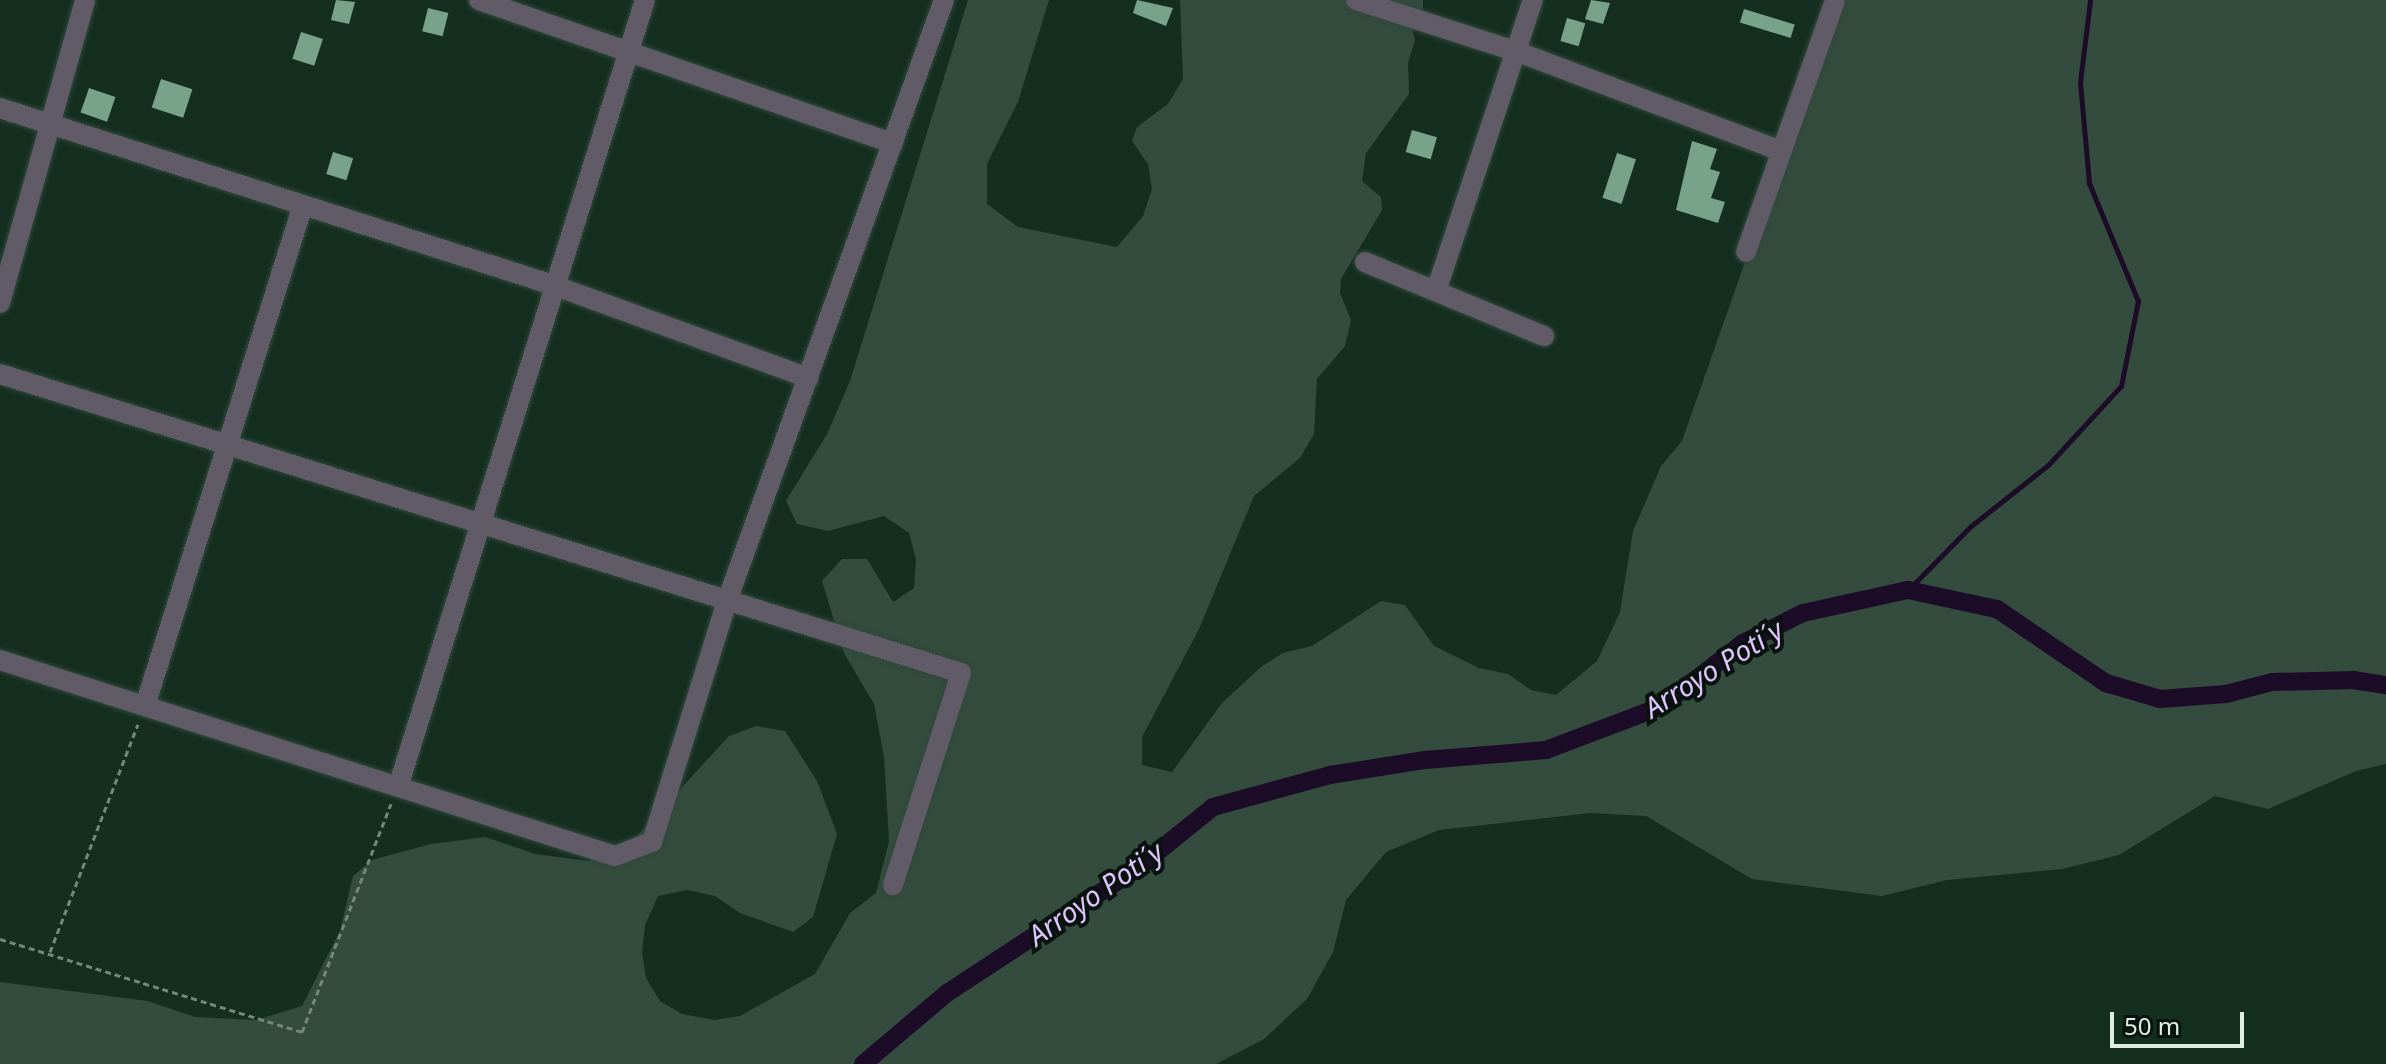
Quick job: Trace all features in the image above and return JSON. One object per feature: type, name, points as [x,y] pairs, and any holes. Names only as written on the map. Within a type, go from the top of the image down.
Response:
[{"type":"street","points":[[0,303],[85,0]]},
{"type":"street","points":[[479,0],[893,143]]},
{"type":"street","points":[[398,787],[479,520],[645,0]]},
{"type":"street","points":[[0,660],[615,856],[652,842],[727,601],[944,0]]},
{"type":"street","points":[[1356,0],[1515,51],[1781,151]]},
{"type":"street","points":[[1436,291],[1533,0]]},
{"type":"street","points":[[1746,252],[1835,0]]},
{"type":"street","points":[[0,108],[553,285],[809,378]]},
{"type":"street","points":[[145,706],[303,205]]},
{"type":"street","points":[[1365,262],[1544,336]]},
{"type":"street","points":[[0,374],[479,520],[961,673],[893,885]]},
{"type":"path","points":[[50,954],[145,706]]},
{"type":"path","points":[[0,939],[302,1032],[398,787]]},
{"type":"green space","points":[[968,0],[1049,0],[1018,102],[987,164],[987,204],[1018,227],[1117,247],[1143,216],[1152,189],[1148,164],[1132,141],[1137,127],[1168,104],[1183,79],[1180,0],[1423,0],[1423,10],[1411,26],[1415,40],[1408,63],[1409,94],[1366,153],[1362,181],[1381,197],[1382,210],[1341,279],[1340,293],[1351,320],[1345,346],[1317,379],[1314,434],[1300,458],[1254,496],[1199,629],[1142,737],[1142,765],[1172,772],[1222,703],[1261,667],[1283,653],[1312,646],[1381,601],[1405,605],[1434,646],[1479,668],[1508,674],[1531,690],[1556,695],[1597,661],[1620,612],[1633,531],[1661,466],[1682,441],[1837,0],[2386,0],[2386,764],[2356,771],[2268,809],[2215,796],[2119,855],[2062,869],[1947,880],[1882,896],[1752,879],[1646,816],[1590,813],[1439,830],[1386,852],[1346,900],[1333,952],[1307,999],[1264,1039],[1216,1064],[0,1064],[0,982],[148,1001],[195,1017],[256,1020],[302,1006],[340,931],[353,876],[372,860],[431,844],[485,837],[535,854],[588,861],[618,851],[637,836],[729,736],[756,726],[785,731],[817,781],[837,834],[813,917],[793,932],[740,913],[715,896],[687,890],[658,896],[645,925],[642,952],[646,978],[660,1001],[682,1014],[714,1020],[740,1016],[815,974],[850,913],[876,893],[889,841],[884,757],[874,704],[844,653],[822,581],[842,559],[867,559],[893,602],[914,588],[916,560],[909,533],[884,516],[828,531],[797,524],[786,501],[827,434],[850,381]]},
{"type":"building","points":[[336,0],[355,2],[349,24],[331,20]]},
{"type":"building","points":[[1137,0],[1173,8],[1166,26],[1133,13]]},
{"type":"building","points":[[1591,0],[1610,3],[1603,24],[1585,19]]},
{"type":"building","points":[[428,8],[448,13],[443,36],[422,31]]},
{"type":"building","points":[[1744,9],[1795,24],[1791,38],[1740,22]]},
{"type":"building","points":[[1567,18],[1585,23],[1579,46],[1560,41]]},
{"type":"building","points":[[301,32],[323,39],[314,66],[292,59]]},
{"type":"building","points":[[161,79],[192,89],[183,118],[152,108]]},
{"type":"building","points":[[89,88],[115,97],[107,122],[81,113]]},
{"type":"building","points":[[1412,130],[1437,137],[1431,159],[1406,152]]},
{"type":"building","points":[[1692,141],[1717,149],[1710,169],[1720,172],[1711,198],[1725,202],[1718,223],[1676,210]]},
{"type":"building","points":[[333,152],[353,158],[346,180],[326,174]]},
{"type":"building","points":[[1617,153],[1636,159],[1621,204],[1602,198]]},
{"type":"waterway","points":[[1908,590],[1971,526],[2048,465],[2121,386],[2138,301],[2089,183],[2080,82],[2090,0]]},
{"type":"waterway","name":"Arroyo Poti´y","points":[[863,1064],[947,993],[1135,870],[1213,807],[1330,775],[1425,760],[1546,750],[1660,707],[1743,643],[1803,613],[1908,590],[1997,609],[2106,683],[2160,699],[2226,694],[2272,682],[2353,680],[2386,685]]}]
